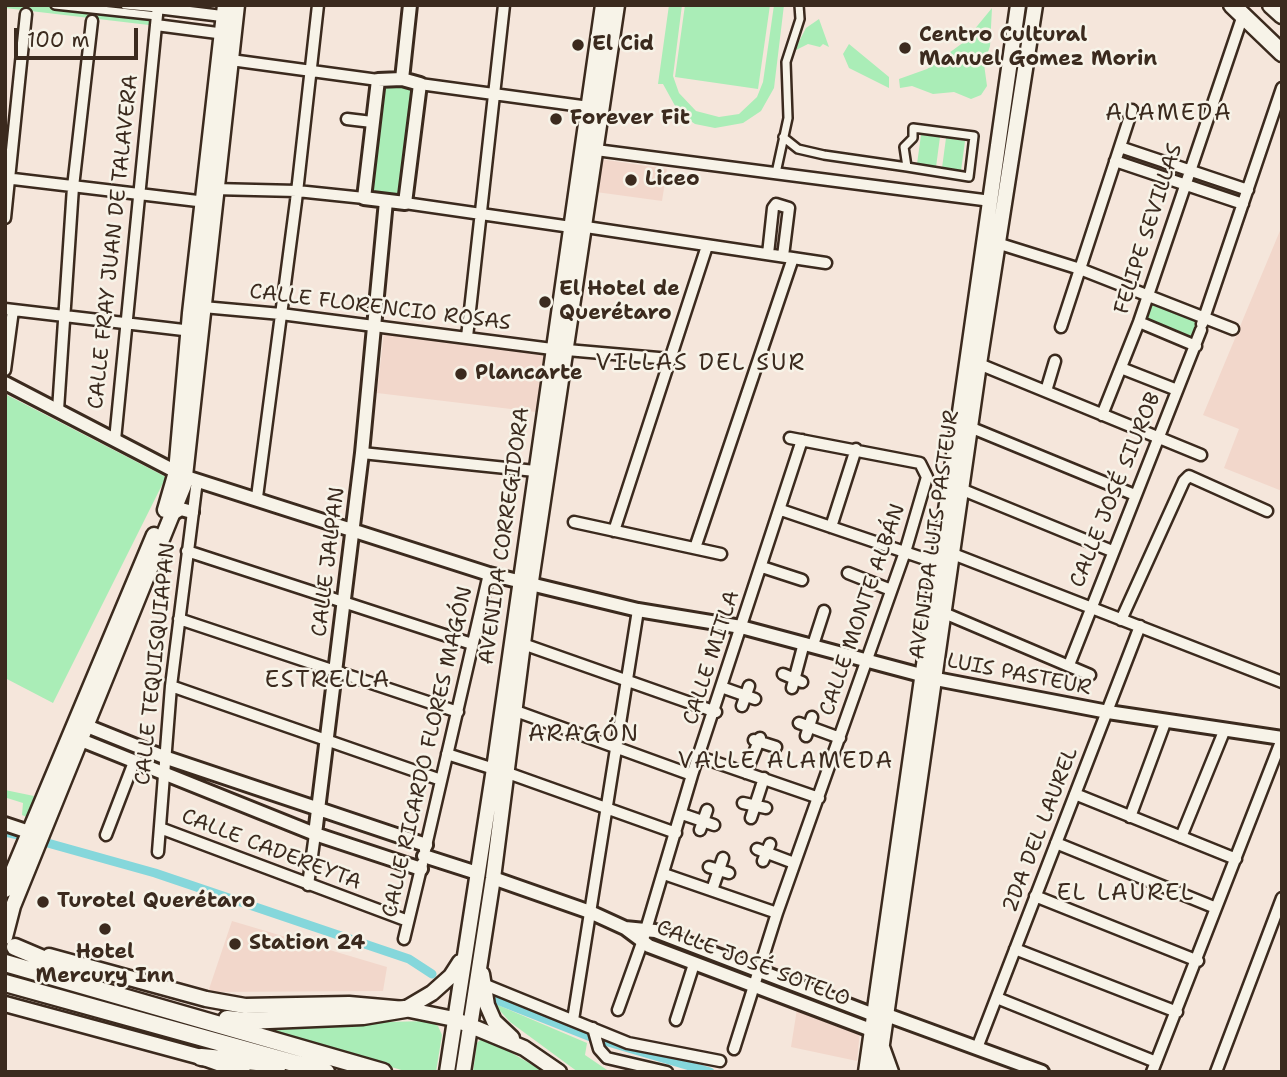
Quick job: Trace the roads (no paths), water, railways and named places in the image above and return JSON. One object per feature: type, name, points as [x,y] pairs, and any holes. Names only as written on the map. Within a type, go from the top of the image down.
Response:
[{"type":"main road","name":"AVENIDA CORREGIDORA","points":[[463,1072],[493,878],[499,771],[525,583],[567,350],[589,107],[603,5]]},
{"type":"main road","name":"AVENIDA CORREGIDORA","points":[[447,1072],[462,958],[477,873],[513,710],[523,644],[525,583],[535,471],[552,349],[596,150],[617,5]]},
{"type":"main road","name":"AVENIDA LUIS PASTEUR","points":[[878,1072],[881,1044],[879,1014],[929,676],[937,563],[981,312],[991,201],[1018,5]]},
{"type":"main road","name":"AVENIDA LUIS PASTEUR","points":[[981,312],[1000,244],[1035,5]]},
{"type":"main road","points":[[1271,5],[1282,15]]},
{"type":"main road","points":[[1237,10],[1282,52]]},
{"type":"main road","points":[[81,723],[174,513],[186,476],[195,331],[230,11]]},
{"type":"main road","points":[[211,196],[231,60],[229,34]]},
{"type":"main road","name":"AVENIDA LUIS PASTEUR","points":[[929,676],[944,613],[972,428],[972,365]]},
{"type":"main road","points":[[9,943],[13,906],[36,834],[169,500],[186,476]]},
{"type":"main road","points":[[5,890],[36,834]]},
{"type":"main road","points":[[9,943],[149,1004]]},
{"type":"main road","points":[[9,943],[206,999],[245,1006],[349,1004],[405,1009],[454,1019],[524,1048]]},
{"type":"main road","points":[[177,1013],[246,1021],[363,1016],[405,1009],[432,993],[451,976],[462,958]]},
{"type":"main road","points":[[5,963],[383,1072]]},
{"type":"main road","points":[[480,963],[487,1005],[494,1021],[524,1048],[559,1072]]},
{"type":"main road","points":[[5,983],[326,1072]]},
{"type":"main road","points":[[5,1004],[201,1057],[239,1071]]},
{"type":"main road","name":"AVENIDA LUIS PASTEUR","points":[[866,1072],[871,1030],[879,1014]]},
{"type":"main road","points":[[881,1044],[891,1072]]},
{"type":"main road","points":[[201,1057],[262,1064],[300,1064]]},
{"type":"street","points":[[55,5],[157,13],[230,11]]},
{"type":"street","points":[[125,5],[229,34]]},
{"type":"street","points":[[257,497],[318,5]]},
{"type":"street","points":[[402,79],[410,5]]},
{"type":"street","points":[[467,337],[505,5]]},
{"type":"street","points":[[776,173],[788,118],[786,62],[800,19],[799,5]]},
{"type":"street","points":[[58,410],[73,187],[93,7]]},
{"type":"street","points":[[5,218],[26,10]]},
{"type":"street","name":"FELIPE SEVILLAS","points":[[1102,415],[1139,322],[1189,170],[1237,10]]},
{"type":"street","name":"CALLE FRAY JUAN DE TALAVERA","points":[[114,440],[157,13]]},
{"type":"street","points":[[231,60],[378,80],[402,79],[420,84],[589,107]]},
{"type":"street","points":[[363,198],[378,80]]},
{"type":"street","points":[[405,203],[420,84]]},
{"type":"street","name":"CALLE JOSÉ SIUROB","points":[[1069,665],[1112,551],[1196,346],[1282,88]]},
{"type":"street","points":[[1061,327],[1132,110]]},
{"type":"street","points":[[347,119],[372,122]]},
{"type":"street","points":[[783,137],[798,149],[824,155],[908,163],[969,177],[974,136],[913,128],[908,163]]},
{"type":"street","points":[[1120,147],[1248,190]]},
{"type":"street","points":[[596,150],[991,201]]},
{"type":"street","points":[[1115,161],[1243,204]]},
{"type":"street","points":[[7,178],[138,195],[211,196],[297,191],[482,212],[826,263]]},
{"type":"street","name":"CALLE JALPAN","points":[[308,885],[362,453],[386,201]]},
{"type":"street","points":[[695,548],[788,257],[789,208],[776,204],[773,208],[768,254]]},
{"type":"street","points":[[1000,244],[1148,294],[1202,324],[1233,329]]},
{"type":"street","points":[[614,531],[707,246]]},
{"type":"street","points":[[5,370],[9,310],[195,331]]},
{"type":"street","name":"CALLE FLORENCIO ROSAS","points":[[199,312],[281,314],[552,349]]},
{"type":"street","points":[[1139,322],[1196,346]]},
{"type":"street","points":[[567,350],[670,359]]},
{"type":"street","points":[[1046,391],[1055,361]]},
{"type":"street","points":[[972,365],[1046,391],[1201,455]]},
{"type":"street","points":[[1121,368],[1177,390]]},
{"type":"street","name":"LUIS PASTEUR","points":[[5,383],[186,476],[489,574],[638,610],[741,627],[929,676],[1108,712],[1282,739]]},
{"type":"street","points":[[972,428],[1135,495]]},
{"type":"street","points":[[790,438],[856,449],[831,527]]},
{"type":"street","name":"CALLE MITLA","points":[[618,1010],[642,943],[692,775],[724,688],[802,440]]},
{"type":"street","name":"CALLE MONTE ALBÁN","points":[[734,1049],[794,863],[905,552],[927,477],[920,463],[856,449]]},
{"type":"street","points":[[362,453],[535,471]]},
{"type":"street","name":"CALLE TEQUISQUIAPAN","points":[[158,852],[171,686],[192,512],[186,476]]},
{"type":"street","points":[[1121,620],[1184,481],[1189,476],[1267,511]]},
{"type":"street","points":[[963,490],[1112,551]]},
{"type":"street","points":[[174,513],[181,509],[192,512]]},
{"type":"street","points":[[781,510],[937,563]]},
{"type":"street","points":[[574,522],[721,554]]},
{"type":"street","points":[[187,551],[472,644]]},
{"type":"street","points":[[953,554],[1282,682]]},
{"type":"street","points":[[762,567],[802,580]]},
{"type":"street","points":[[848,573],[891,590]]},
{"type":"street","name":"CALLE RICARDO FLORES MAGÓN","points":[[404,939],[489,574]]},
{"type":"street","points":[[573,1020],[619,746],[638,610]]},
{"type":"street","points":[[783,674],[796,683],[824,611]]},
{"type":"street","points":[[944,613],[1090,674]]},
{"type":"street","points":[[179,619],[458,712]]},
{"type":"street","name":"2DA DEL LAUREL","points":[[977,1048],[1140,626]]},
{"type":"street","points":[[523,644],[716,712]]},
{"type":"street","points":[[171,686],[441,780]]},
{"type":"street","points":[[724,688],[748,697]]},
{"type":"street","points":[[513,710],[619,746],[692,775]]},
{"type":"street","points":[[1130,817],[1166,720]]},
{"type":"street","points":[[81,723],[164,757],[317,809],[477,873]]},
{"type":"street","points":[[807,726],[840,738]]},
{"type":"street","points":[[1181,838],[1225,729]]},
{"type":"street","points":[[75,738],[315,834],[421,869]]},
{"type":"street","points":[[997,998],[1154,1067],[1198,961],[1282,739]]},
{"type":"street","points":[[746,773],[758,740],[776,747]]},
{"type":"street","points":[[447,754],[676,833]]},
{"type":"street","points":[[700,757],[819,798]]},
{"type":"street","points":[[106,835],[134,762]]},
{"type":"street","points":[[751,818],[764,778]]},
{"type":"street","points":[[1075,794],[1236,859]]},
{"type":"street","points":[[743,803],[766,808]]},
{"type":"street","points":[[701,826],[707,810]]},
{"type":"street","points":[[682,814],[701,826],[714,825]]},
{"type":"street","points":[[5,824],[36,834]]},
{"type":"street","name":"CALLE CADEREYTA","points":[[160,828],[408,921]]},
{"type":"street","points":[[1056,843],[1216,908]]},
{"type":"street","points":[[764,852],[794,863]]},
{"type":"street","points":[[712,890],[723,858]]},
{"type":"street","points":[[664,874],[777,913]]},
{"type":"street","name":"CALLE JOSÉ SOTELO","points":[[493,878],[590,912],[625,928],[642,943],[694,964],[871,1030]]},
{"type":"street","points":[[1035,895],[1198,961]]},
{"type":"street","points":[[1217,1071],[1282,898]]},
{"type":"street","name":"CALLE JOSÉ SOTELO","points":[[625,928],[646,929],[1042,1072]]},
{"type":"street","points":[[1015,949],[1177,1012]]},
{"type":"street","points":[[676,1020],[694,964]]},
{"type":"street","points":[[483,984],[628,1043],[720,1061]]},
{"type":"street","points":[[594,1031],[599,1049],[607,1058],[667,1072]]},
{"type":"waterway","points":[[5,832],[23,836]]},
{"type":"waterway","points":[[44,842],[155,873],[409,959],[432,974]]},
{"type":"waterway","points":[[492,998],[591,1037],[710,1072]]},
{"type":"place","name":"El Cid","points":[[578,45]]},
{"type":"place","name":"Centro Cultural Manuel Gomez Morin","points":[[905,48]]},
{"type":"place","name":"Forever Fit","points":[[556,119]]},
{"type":"place","name":"Liceo","points":[[631,180]]},
{"type":"place","name":"El Hotel de Querétaro","points":[[545,302]]},
{"type":"place","name":"Plancarte","points":[[461,374]]},
{"type":"place","name":"Turotel Querétaro","points":[[43,902]]},
{"type":"place","name":"Hotel Mercury Inn","points":[[105,929]]},
{"type":"place","name":"Station 24","points":[[235,944]]},
{"type":"district","name":"ALAMEDA","points":[[1169,114]]},
{"type":"district","name":"VILLAS DEL SUR","points":[[701,364]]},
{"type":"district","name":"ESTRELLA","points":[[328,681]]},
{"type":"district","name":"ARAGÓN","points":[[584,735]]},
{"type":"district","name":"VALLE ALAMEDA","points":[[786,762]]},
{"type":"district","name":"EL LAUREL","points":[[1126,894]]}]
